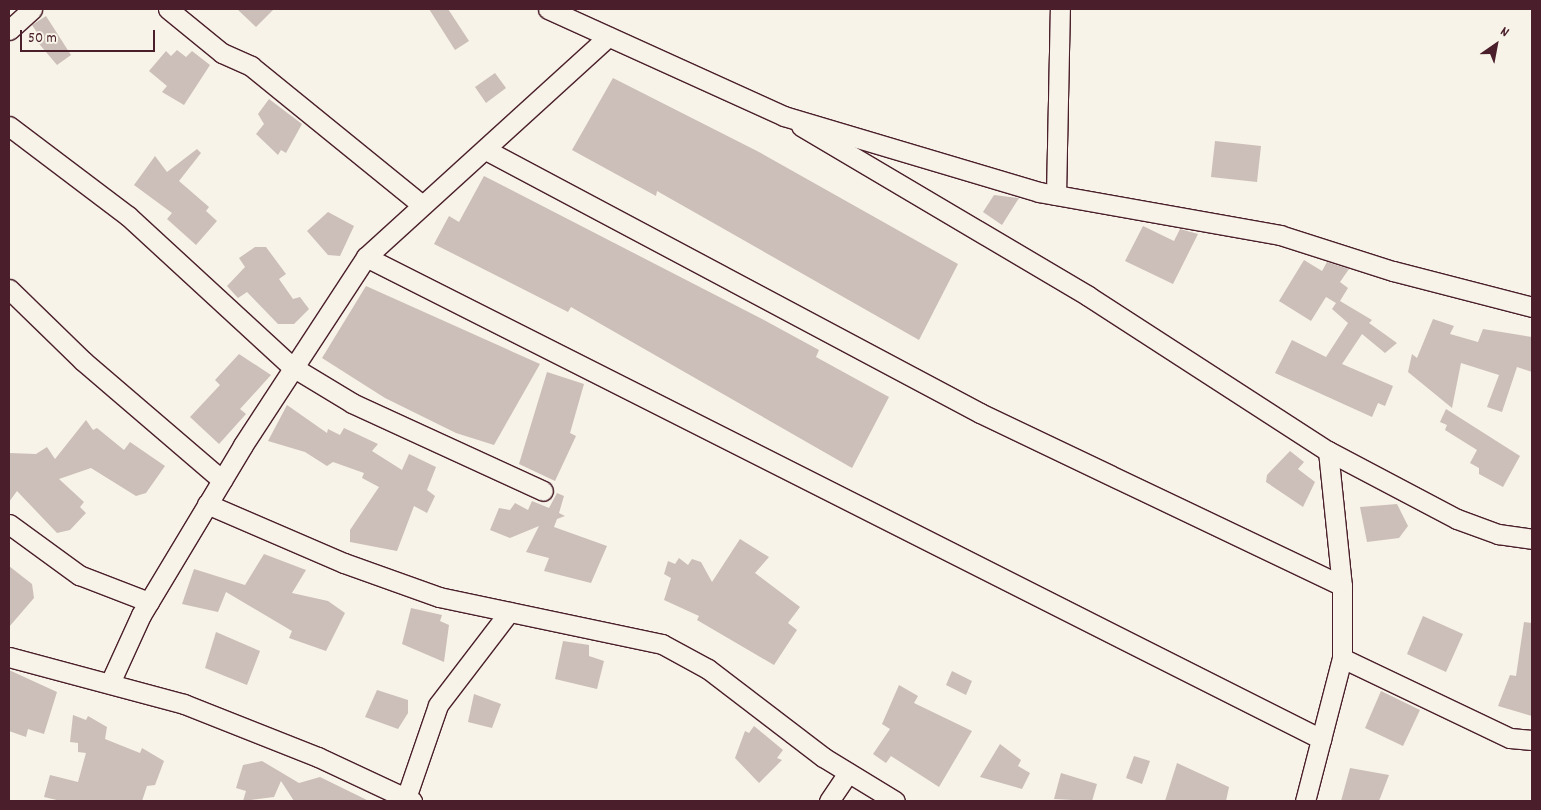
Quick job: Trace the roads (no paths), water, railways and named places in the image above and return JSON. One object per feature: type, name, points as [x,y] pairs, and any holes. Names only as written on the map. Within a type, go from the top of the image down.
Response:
[{"type":"street","points":[[9,30],[32,9]]},
{"type":"street","points":[[168,9],[222,53],[251,66],[421,204]]},
{"type":"street","points":[[548,9],[784,116],[1088,296],[1328,451],[1457,519],[1498,534],[1532,539]]},
{"type":"street","points":[[1056,196],[1060,9]]},
{"type":"street","points":[[110,683],[149,602],[222,480],[291,366],[366,257],[421,204],[486,150],[608,37]]},
{"type":"street","points":[[784,116],[1056,196],[1280,234],[1393,271],[1532,307]]},
{"type":"street","points":[[9,126],[128,216],[291,366],[352,403],[543,491]]},
{"type":"street","points":[[486,150],[980,413],[1342,586]]},
{"type":"street","points":[[366,257],[1322,739]]},
{"type":"street","points":[[9,289],[83,361],[222,480]]},
{"type":"street","points":[[1305,801],[1342,658],[1342,586],[1328,451]]},
{"type":"street","points":[[208,504],[430,594],[662,644],[708,668],[848,773],[895,801]]},
{"type":"street","points":[[9,524],[79,575],[149,602]]},
{"type":"street","points":[[9,657],[110,683],[255,730],[409,800],[438,705],[509,612]]},
{"type":"street","points":[[1342,658],[1510,738],[1532,740]]},
{"type":"street","points":[[829,801],[848,773]]}]
